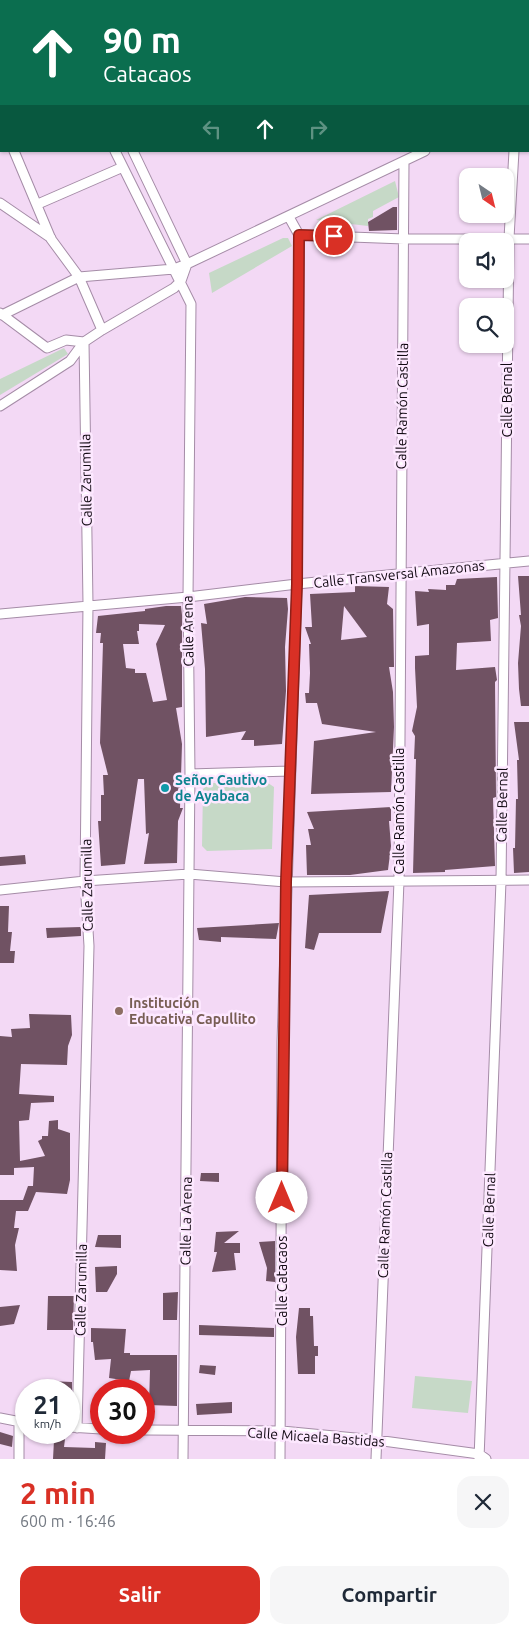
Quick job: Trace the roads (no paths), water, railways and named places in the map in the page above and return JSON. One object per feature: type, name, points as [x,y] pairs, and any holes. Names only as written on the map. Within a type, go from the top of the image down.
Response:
[{"type":"street","points":[[14,152],[38,204],[51,239],[78,276],[102,330]]},
{"type":"street","name":"Calle Arena","points":[[116,152],[192,304],[188,597],[190,774],[188,983]]},
{"type":"street","points":[[0,406],[70,360],[84,342],[166,294],[181,281],[187,264],[133,152]]},
{"type":"street","points":[[84,342],[66,340],[47,348],[1,314],[78,276],[174,269],[289,217],[423,152]]},
{"type":"street","name":"Calle Bernal","points":[[509,233],[514,152]]},
{"type":"street","name":"Calle Ramón Castilla","points":[[376,1459],[399,881],[404,162]]},
{"type":"street","points":[[38,204],[123,167]]},
{"type":"street","points":[[0,203],[51,239]]},
{"type":"street","points":[[289,217],[299,235],[404,239],[459,238]]},
{"type":"street","name":"Calle Catacaos","points":[[280,1459],[282,1431],[282,1042],[297,584],[299,235]]},
{"type":"street","points":[[514,238],[529,239]]},
{"type":"street","name":"Calle Bernal","points":[[482,1457],[501,881],[509,288]]},
{"type":"street","name":"Calle Zarumilla","points":[[75,1379],[89,946],[85,881],[88,604],[84,342]]},
{"type":"street","name":"Calle Transversal Amazonas","points":[[0,614],[88,604],[188,597],[400,573],[529,561]]},
{"type":"street","points":[[190,774],[292,770]]},
{"type":"street","points":[[0,890],[85,881],[190,874],[286,882],[529,880]]},
{"type":"street","name":"Calle La Arena","points":[[183,1459],[188,983]]},
{"type":"street","points":[[0,1418],[15,1421]]},
{"type":"street","name":"Calle Micaela Bastidas","points":[[155,1431],[282,1431],[376,1440],[482,1457]]},
{"type":"street","points":[[19,1459],[21,1444]]},
{"type":"place","name":"Señor Cautivo de Ayabaca","points":[[165,788]]},
{"type":"place","name":"Institución Educativa Capullito","points":[[119,1011]]}]
